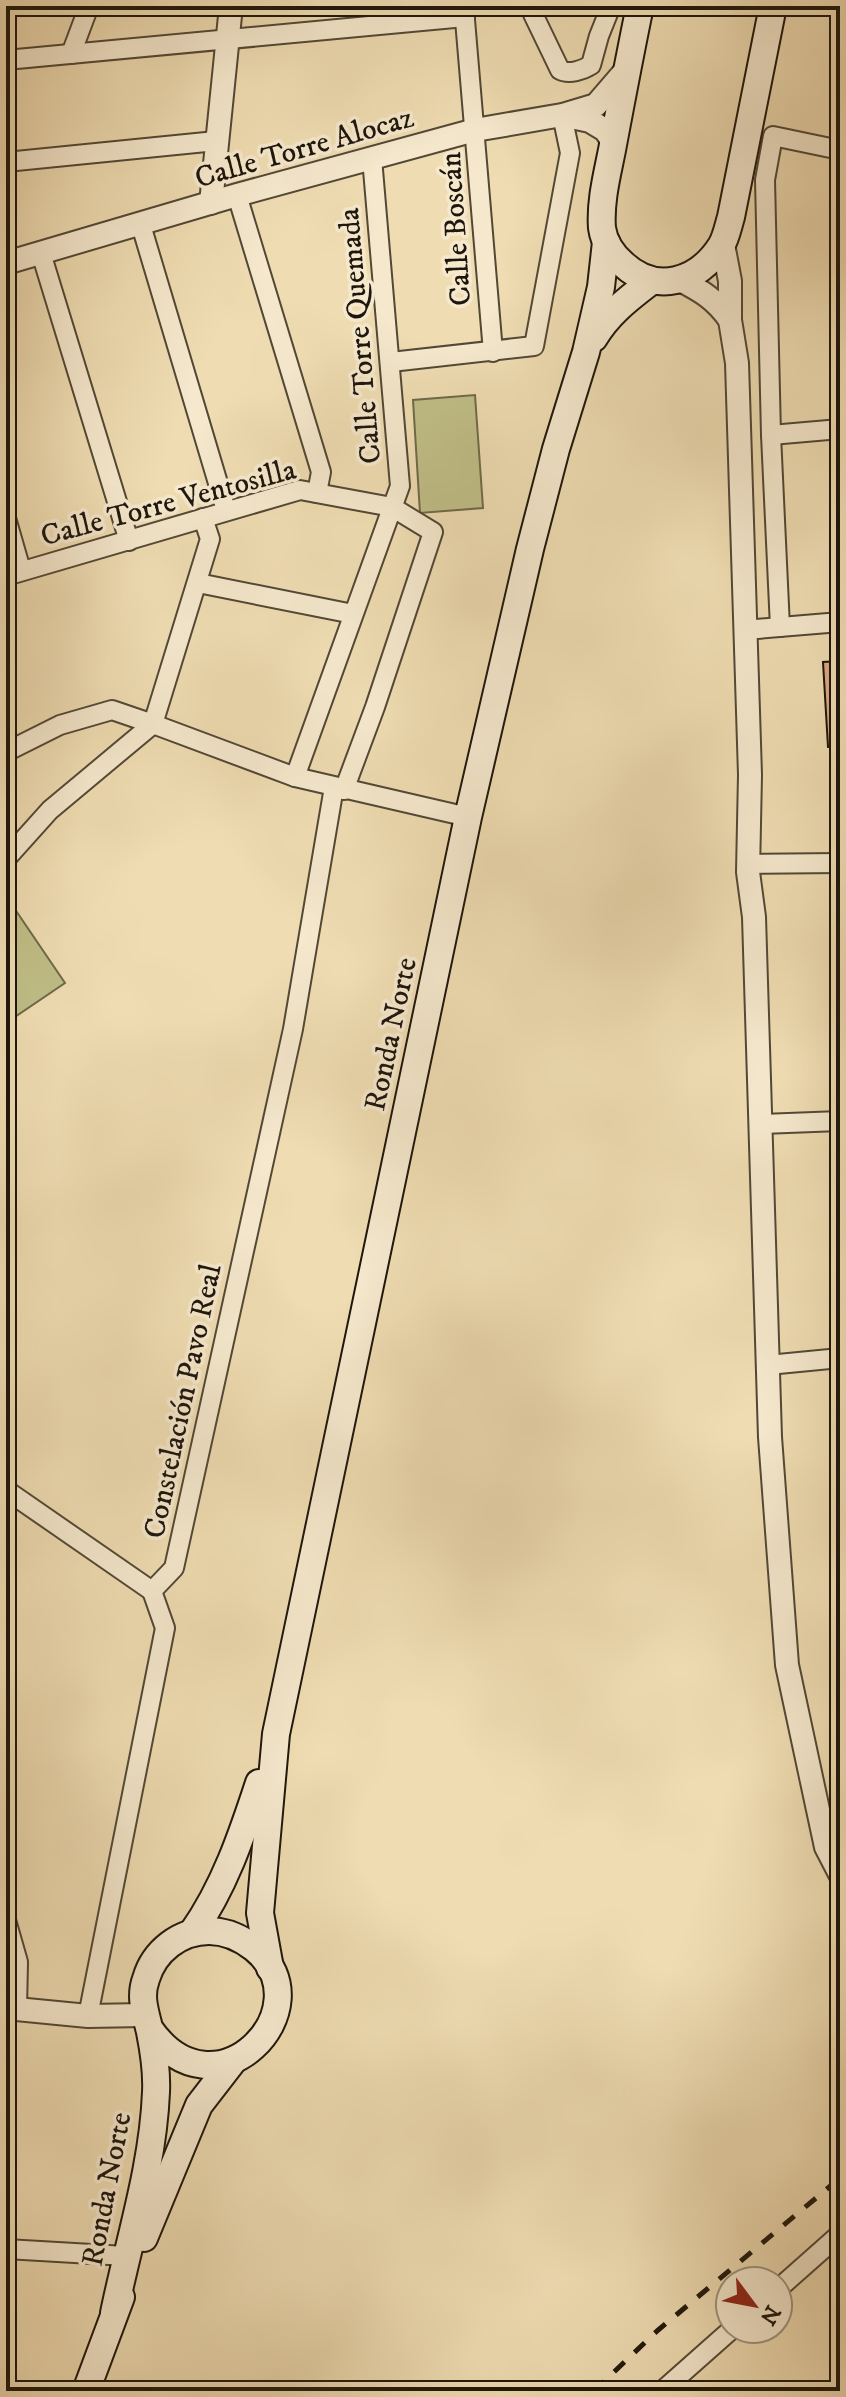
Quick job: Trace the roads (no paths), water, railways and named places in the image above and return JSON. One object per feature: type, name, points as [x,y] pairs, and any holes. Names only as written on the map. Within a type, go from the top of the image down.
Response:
[{"type":"main road","name":"Ronda Norte","points":[[114,2313],[148,2163],[156,2092],[155,2059],[142,1997],[145,1980],[163,1950],[192,1933],[212,1904],[245,1827],[276,1734],[468,817],[530,549],[586,352],[601,287],[606,242],[602,221],[613,142],[640,6]]},
{"type":"main road","points":[[606,242],[620,262],[650,282],[680,280],[699,269],[723,244],[773,6]]},
{"type":"main road","name":"Ronda Norte","points":[[586,352],[604,321],[619,305],[650,282]]},
{"type":"main road","name":"Ronda Norte","points":[[86,2391],[114,2313],[199,2105],[233,2061],[251,2051],[265,2036],[274,2018],[277,1997],[260,1913],[276,1734]]},
{"type":"main road","points":[[192,1933],[228,1933],[252,1947],[270,1968]]},
{"type":"main road","points":[[147,2021],[160,2045],[176,2057],[194,2064],[214,2066],[233,2061]]},
{"type":"street","points":[[71,54],[89,6]]},
{"type":"street","points":[[211,203],[231,6]]},
{"type":"street","points":[[534,6],[533,14],[560,70],[564,72],[582,70],[591,65],[611,6]]},
{"type":"street","points":[[6,60],[228,40],[464,12]]},
{"type":"street","name":"Calle Boscán","points":[[464,12],[493,352]]},
{"type":"street","points":[[391,362],[534,346],[570,153],[562,115],[596,105],[627,69]]},
{"type":"street","name":"Calle Torre Alocaz","points":[[6,263],[475,130],[562,115],[590,121],[605,130],[613,142]]},
{"type":"street","points":[[780,627],[771,435],[765,180],[773,136],[840,150]]},
{"type":"street","points":[[6,162],[216,141]]},
{"type":"street","name":"Calle Torre Quemada","points":[[295,777],[400,486],[372,158]]},
{"type":"street","name":"Calle Torre Quemada","points":[[237,195],[321,472],[317,493]]},
{"type":"street","points":[[141,225],[226,510]]},
{"type":"street","points":[[723,244],[730,281],[730,320],[737,363],[750,775],[748,864],[754,917],[770,1437],[787,1665],[826,1847],[840,1874]]},
{"type":"street","points":[[41,253],[129,541]]},
{"type":"street","points":[[680,280],[719,303],[730,320]]},
{"type":"street","points":[[771,435],[840,429]]},
{"type":"street","name":"Calle Torre Ventosilla","points":[[14,573],[300,490],[392,507]]},
{"type":"street","name":"Calle Torre Quemada","points":[[339,789],[375,707],[433,532],[392,507]]},
{"type":"street","points":[[6,518],[14,573]]},
{"type":"street","points":[[6,859],[50,810],[153,724],[210,539],[203,518]]},
{"type":"street","points":[[198,583],[353,614]]},
{"type":"street","points":[[745,630],[840,622]]},
{"type":"street","points":[[8,747],[60,725],[112,710],[295,777],[468,817]]},
{"type":"street","name":"Constelación Pavo Real","points":[[152,1591],[174,1568],[293,1029],[339,789]]},
{"type":"street","points":[[748,864],[840,863]]},
{"type":"street","points":[[759,1124],[840,1121]]},
{"type":"street","points":[[768,1365],[840,1358]]},
{"type":"street","points":[[6,1490],[152,1591],[165,1628],[88,2016]]},
{"type":"street","points":[[6,1920],[18,1962],[11,2009],[147,2021]]},
{"type":"street","points":[[794,2275],[840,2234]]},
{"type":"street","points":[[6,2249],[126,2256]]},
{"type":"street","points":[[662,2391],[714,2345]]},
{"type":"railway","points":[[594,2391],[657,2331],[840,2178]]}]
